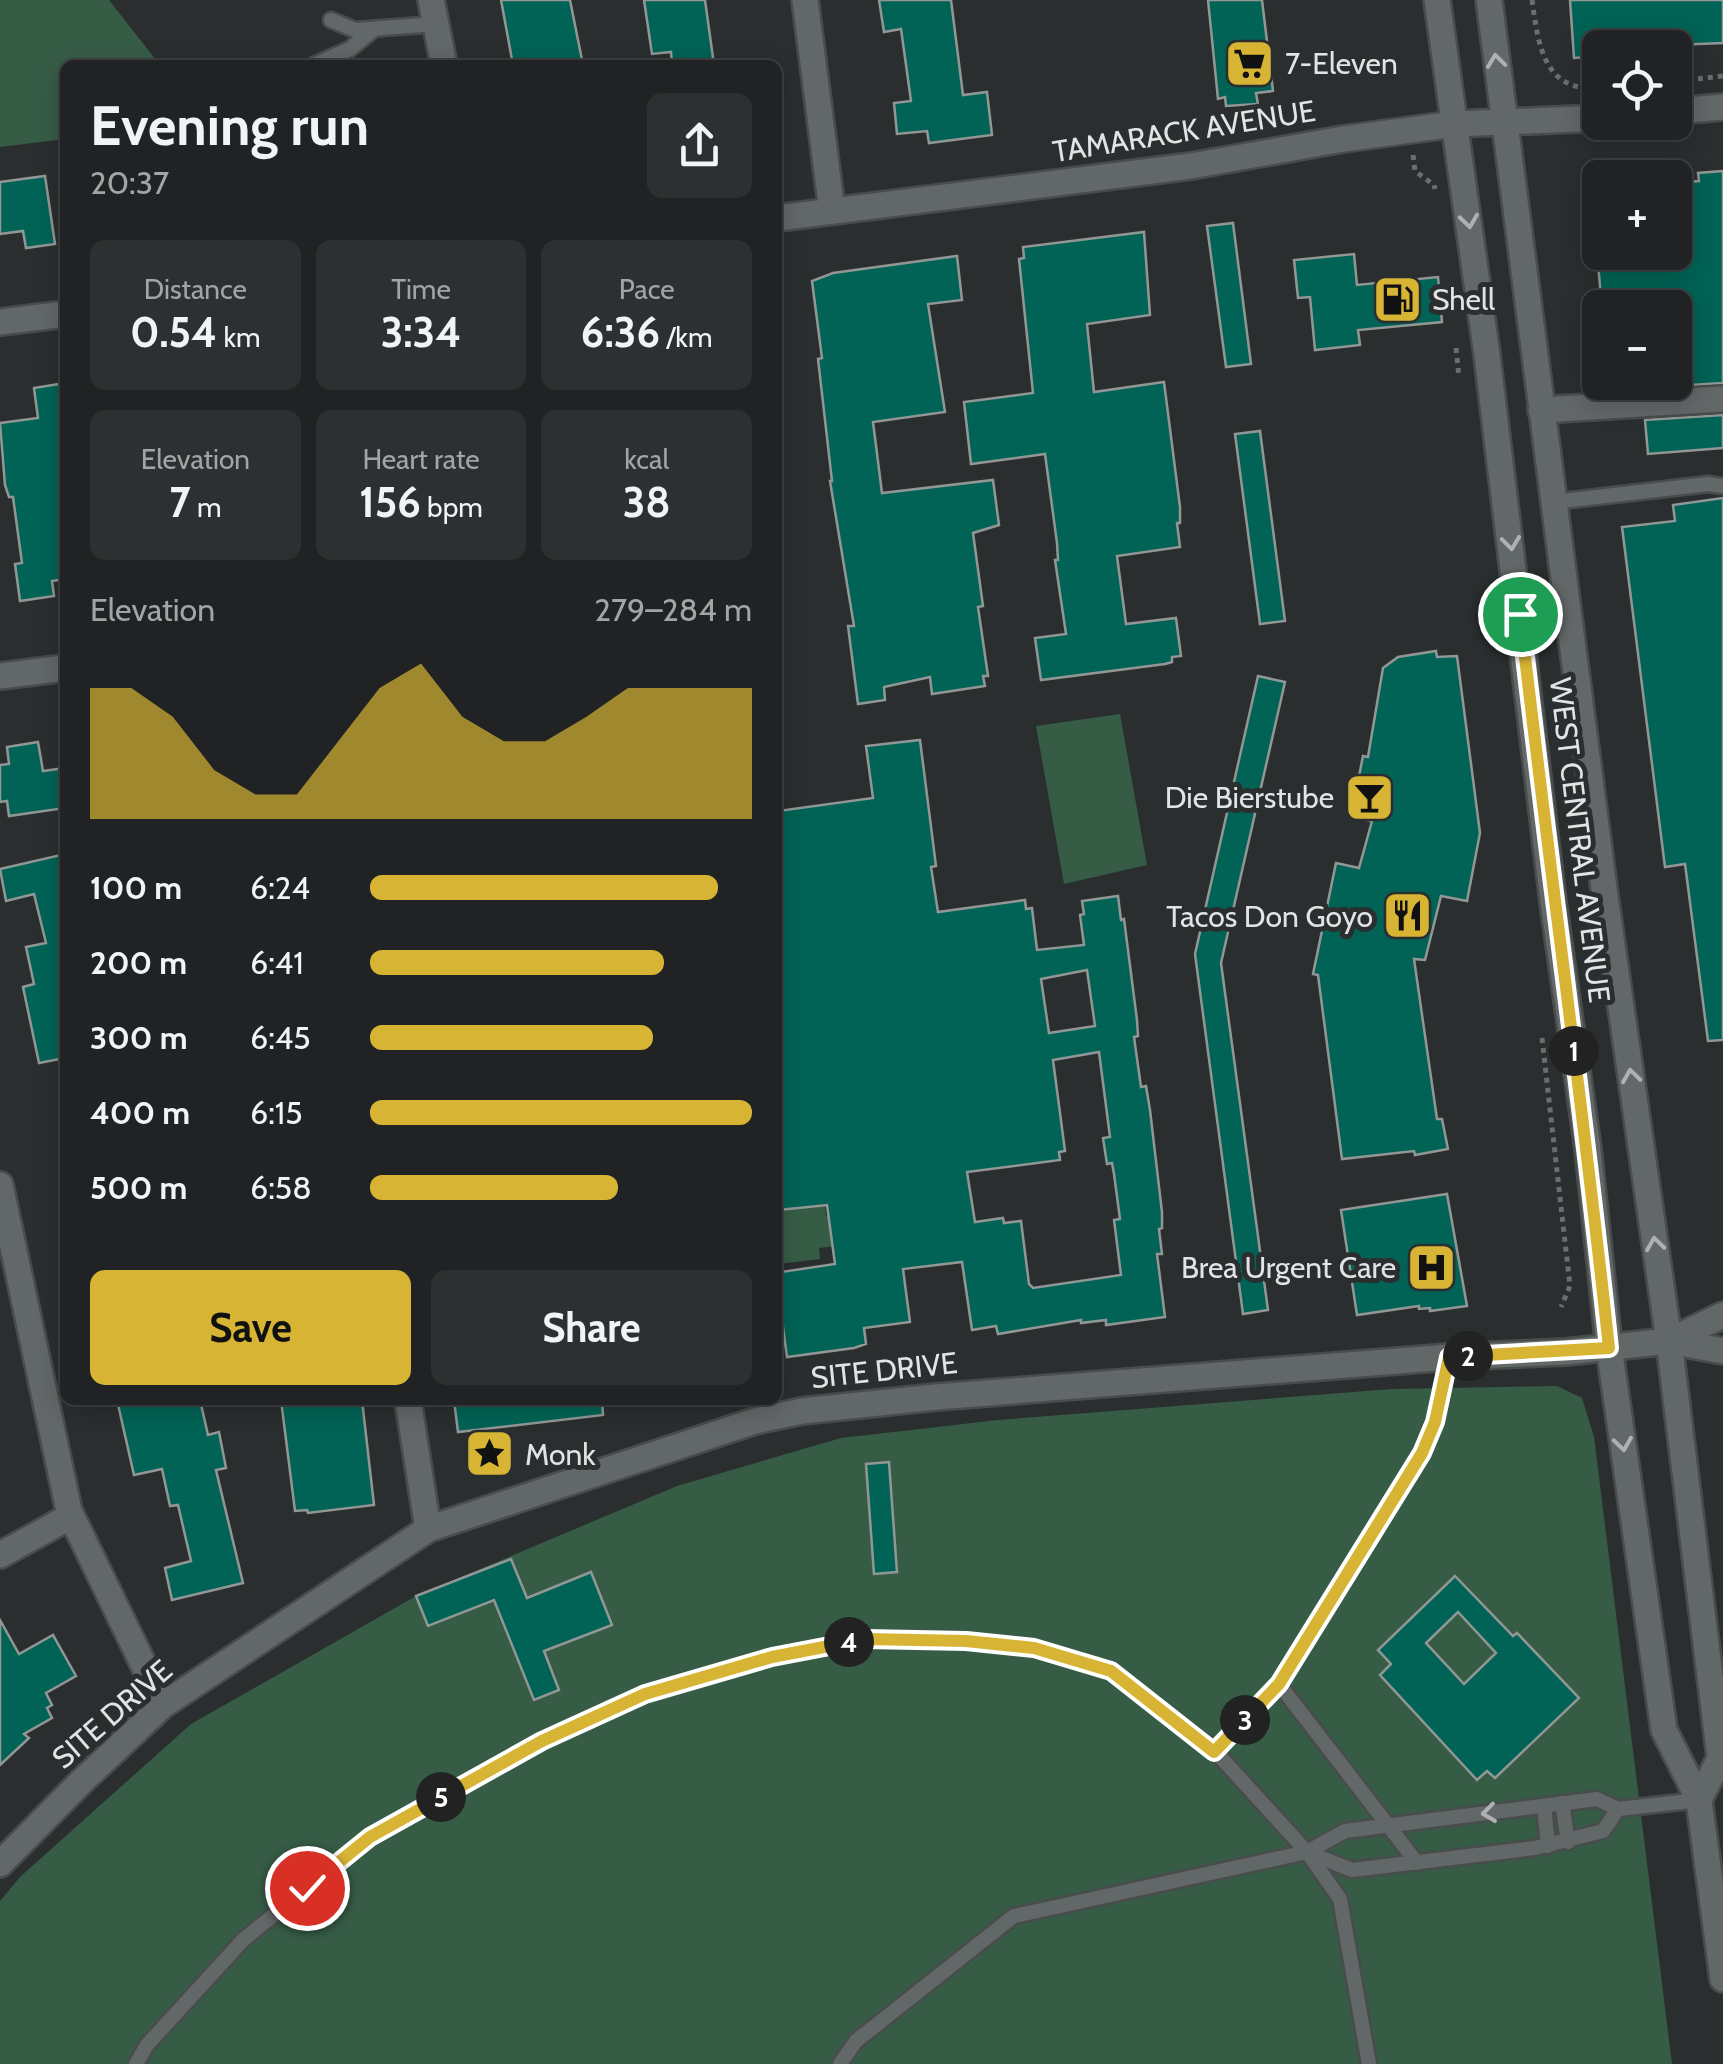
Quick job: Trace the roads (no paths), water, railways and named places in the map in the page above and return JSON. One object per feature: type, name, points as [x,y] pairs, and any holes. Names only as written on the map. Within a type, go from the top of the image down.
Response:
[{"type":"street","points":[[805,0],[832,212]]},
{"type":"street","name":"WEST CENTRAL AVENUE","points":[[1437,0],[1490,373],[1553,902],[1588,1149],[1609,1348],[1664,1730],[1699,1800],[1723,1979]]},
{"type":"street","name":"WEST CENTRAL AVENUE","points":[[1488,0],[1669,1341],[1720,1758],[1699,1800]]},
{"type":"street","points":[[434,12],[443,60]]},
{"type":"street","points":[[1692,109],[1723,106]]},
{"type":"street","name":"TAMARACK AVENUE","points":[[782,218],[1191,166],[1454,124],[1582,119]]},
{"type":"street","points":[[0,322],[60,315]]},
{"type":"street","points":[[1542,410],[1723,399]]},
{"type":"street","points":[[0,676],[60,669]]},
{"type":"street","points":[[0,1185],[71,1516],[163,1705]]},
{"type":"street","name":"SITE DRIVE","points":[[1669,1341],[1723,1315]]},
{"type":"street","name":"SITE DRIVE","points":[[0,1864],[163,1705],[428,1529],[753,1410],[802,1411],[936,1397],[1669,1341],[1723,1351]]},
{"type":"street","points":[[409,1405],[428,1529]]},
{"type":"street","points":[[0,1555],[71,1516]]},
{"type":"lane","points":[[331,20],[355,30],[374,29],[434,12]]},
{"type":"lane","points":[[325,60],[350,49],[374,29]]},
{"type":"lane","points":[[1554,502],[1708,484],[1723,486]]},
{"type":"lane","points":[[1214,1752],[1279,1684],[1422,1453],[1435,1422],[1449,1357]]},
{"type":"lane","points":[[136,2064],[146,2046],[244,1938],[370,1837],[542,1741],[645,1694],[772,1657],[866,1639],[966,1641],[1034,1648],[1111,1671],[1214,1752],[1307,1852],[1340,1899],[1369,2064]]},
{"type":"lane","points":[[1279,1684],[1417,1863]]},
{"type":"lane","points":[[840,2064],[856,2041],[1014,1916],[1307,1852],[1345,1831],[1597,1799],[1618,1809],[1699,1800]]},
{"type":"lane","points":[[1562,1803],[1568,1842]]},
{"type":"lane","points":[[1544,1806],[1548,1846]]},
{"type":"lane","points":[[1307,1852],[1352,1870],[1548,1846],[1604,1831],[1618,1809]]},
{"type":"place","name":"7-Eleven","points":[[1250,63]]},
{"type":"place","name":"Shell","points":[[1397,299]]},
{"type":"place","name":"Die Bierstube","points":[[1369,797]]},
{"type":"place","name":"Tacos Don Goyo","points":[[1408,916]]},
{"type":"place","name":"Brea Urgent Care","points":[[1431,1267]]},
{"type":"place","name":"Monk","points":[[490,1454]]}]
